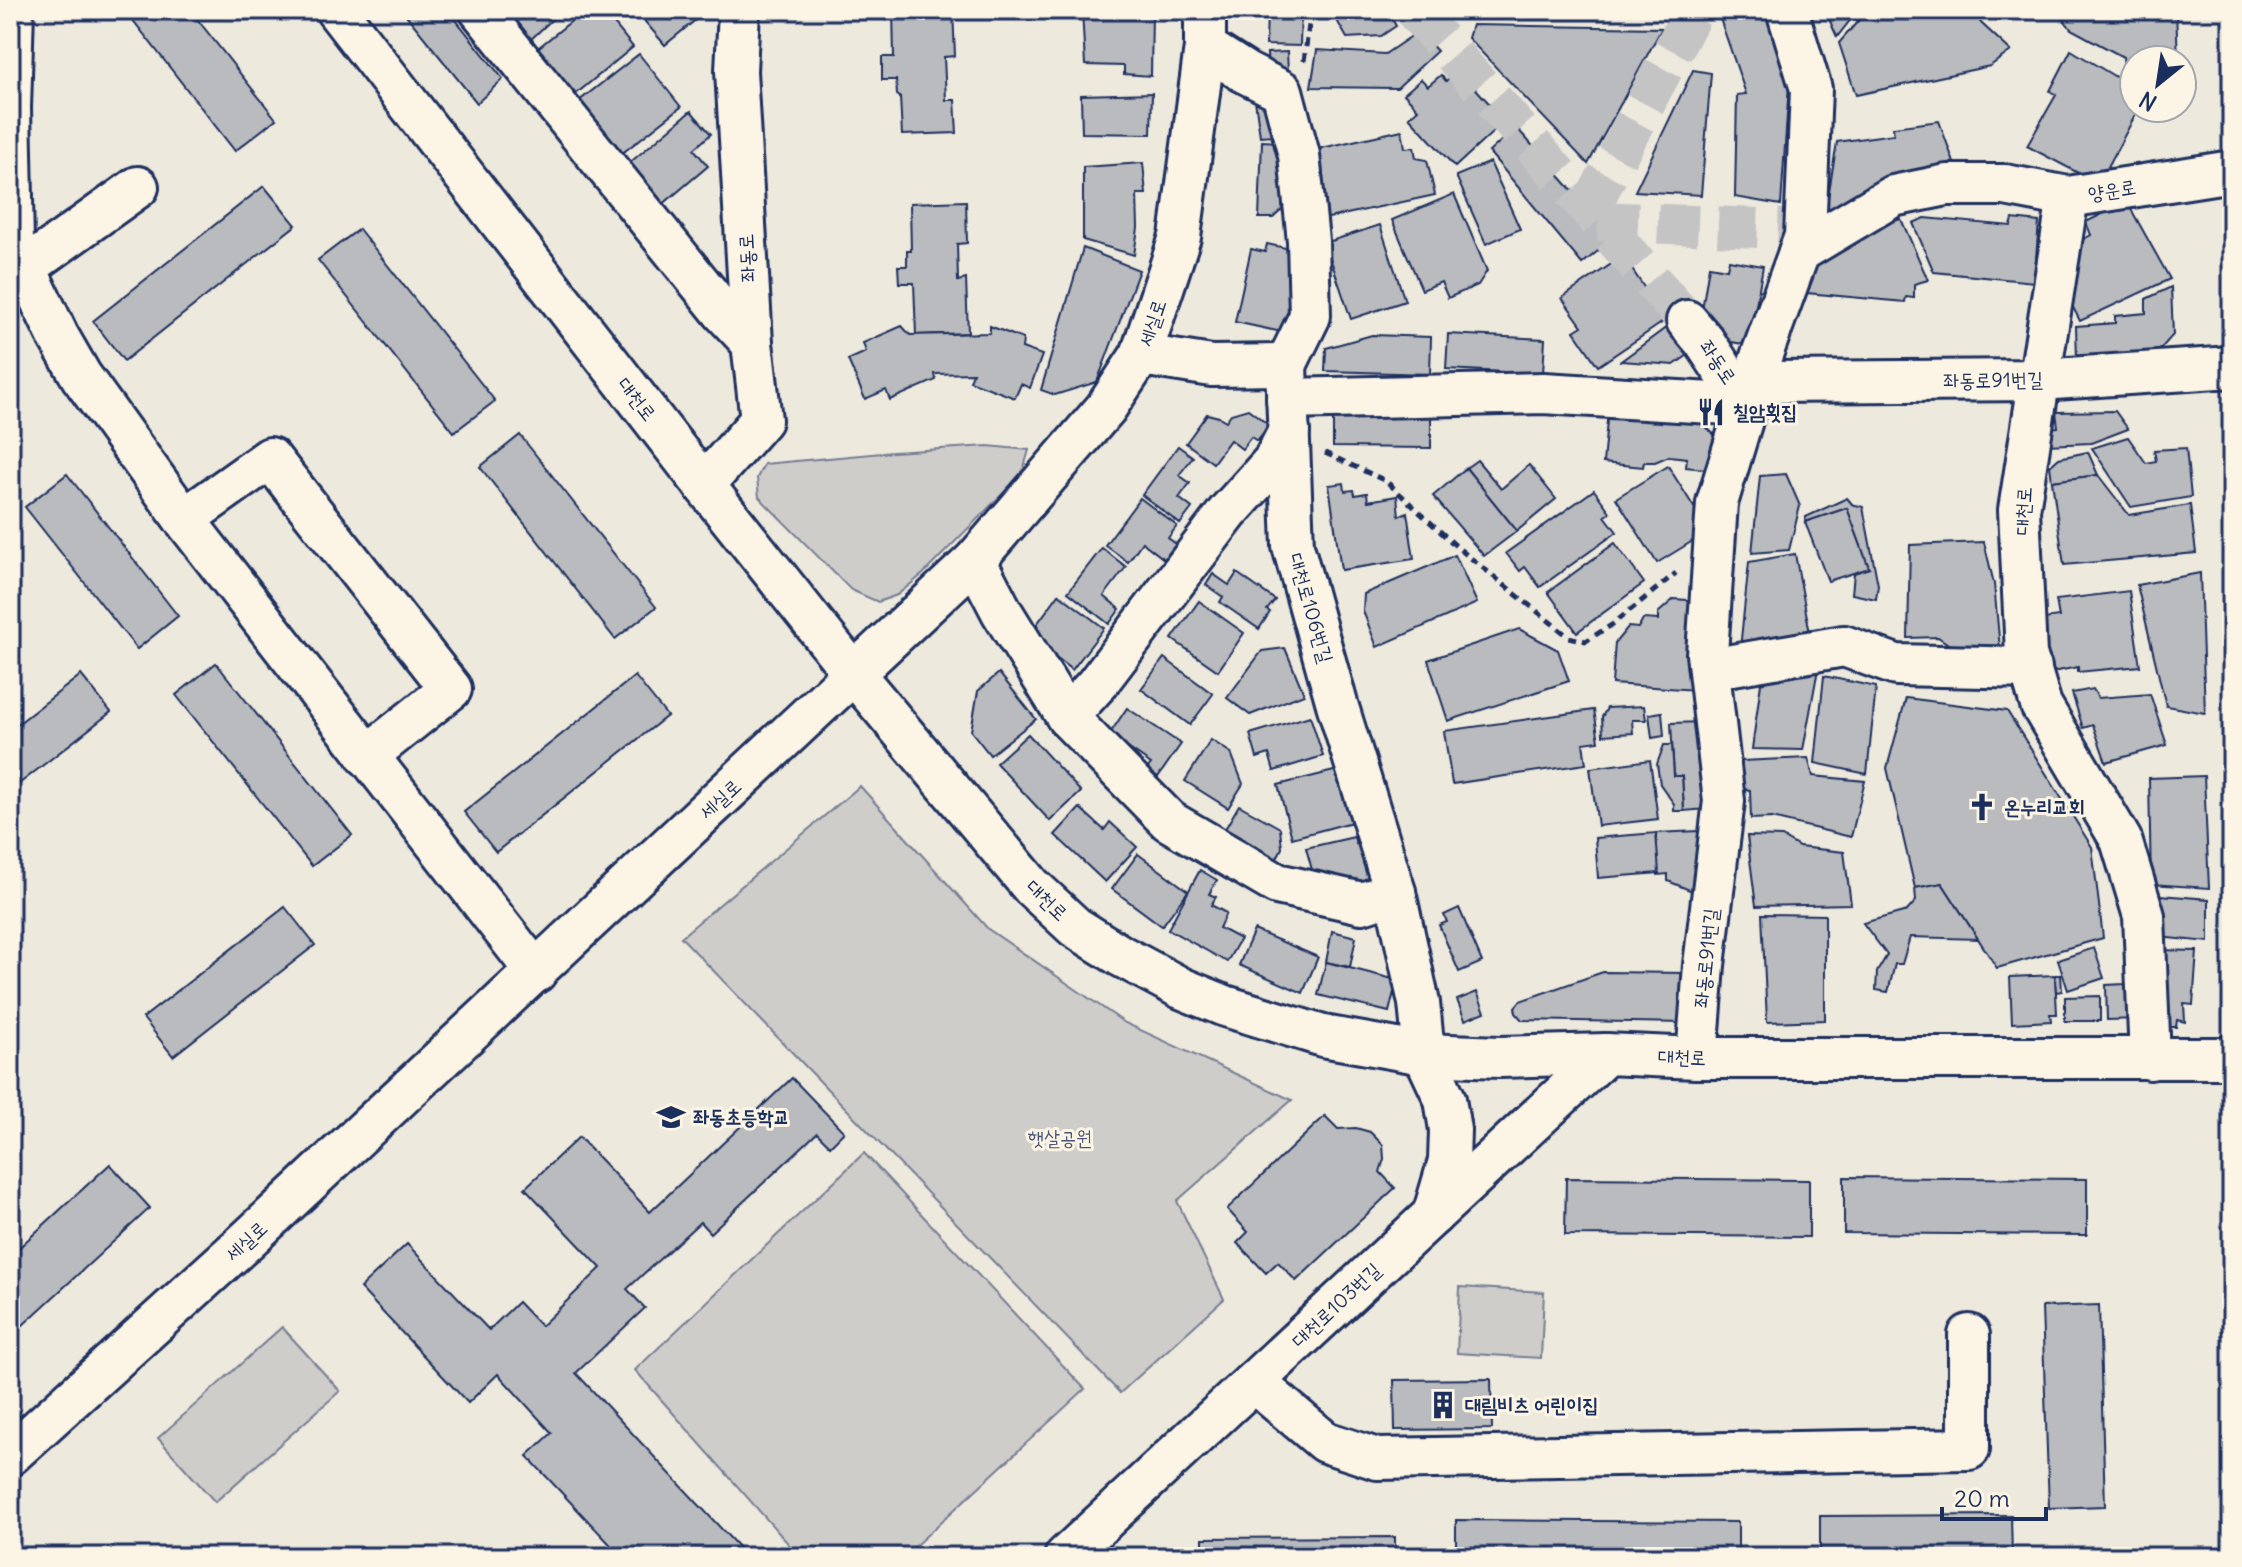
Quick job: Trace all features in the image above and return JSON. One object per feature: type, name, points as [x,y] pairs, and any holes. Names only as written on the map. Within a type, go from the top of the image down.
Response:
[{"type":"street","points":[[13,10],[10,108],[13,242],[58,336],[81,376],[184,519],[536,972]]},
{"type":"street","points":[[480,10],[723,312],[752,343]]},
{"type":"street","name":"좌동로","points":[[704,485],[761,420],[752,343],[736,71],[739,10]]},
{"type":"street","name":"좌동로91번길","points":[[1697,1058],[1704,965],[1724,801],[1707,654],[1717,503],[1750,394],[1805,236],[1811,89],[1787,10]]},
{"type":"street","name":"대천로","points":[[339,11],[704,485],[854,674],[1032,887],[1075,927],[1121,956],[1181,988],[1225,1006],[1323,1036],[1424,1054],[1500,1057],[1606,1054],[1697,1058],[2232,1058]]},
{"type":"street","points":[[1067,717],[1096,685],[1228,512],[1273,462],[1310,316],[1308,241],[1299,155],[1282,91],[1246,73],[1205,29]]},
{"type":"street","name":"세실로","points":[[10,1455],[536,972],[975,560],[1106,408],[1141,355],[1180,237],[1205,29]]},
{"type":"street","name":"양운로","points":[[2040,374],[2068,197],[2232,171]]},
{"type":"street","points":[[1799,252],[1893,196],[1907,193],[1947,185],[2005,185],[2068,197]]},
{"type":"street","points":[[25,268],[138,187]]},
{"type":"street","name":"좌동로","points":[[1687,321],[1750,394]]},
{"type":"street","points":[[1141,355],[1212,366],[1288,410],[1543,393],[1750,394]]},
{"type":"street","name":"좌동로91번길","points":[[1750,394],[2040,374],[2232,367]]},
{"type":"street","name":"대천로","points":[[2040,374],[2019,510],[2026,654],[2041,705],[2121,840],[2144,916],[2150,1059]]},
{"type":"street","name":"대천로106번길","points":[[1288,410],[1293,546],[1337,704],[1395,892],[1419,1003],[1424,1054],[1445,1099],[1450,1130],[1449,1161],[1433,1215]]},
{"type":"street","points":[[184,519],[270,458],[451,689],[367,756]]},
{"type":"street","points":[[975,560],[1002,612],[1067,717],[1169,821],[1277,884],[1362,903],[1395,892]]},
{"type":"street","points":[[1709,669],[1844,646],[1896,665],[2031,668]]},
{"type":"street","name":"대천로103번길","points":[[1065,1557],[1606,1054]]},
{"type":"street","points":[[1254,1382],[1325,1442],[1377,1459],[1969,1449],[1969,1335]]},
{"type":"path","points":[[1282,91],[1305,60],[1311,10]]},
{"type":"path","points":[[1288,410],[1329,454],[1386,481],[1457,547],[1569,637],[1586,641],[1613,624],[1672,574],[1713,556]]},
{"type":"green space","points":[[988,446],[1029,450],[1022,474],[923,574],[897,595],[878,602],[851,590],[759,497],[757,478],[764,464]]},
{"type":"green space","name":"햇살공원","points":[[860,786],[988,929],[1125,1023],[1292,1100],[1177,1201],[1224,1299],[1120,1393],[681,937]]},
{"type":"green space","points":[[864,1153],[1085,1389],[903,1557],[800,1557],[635,1370]]},
{"type":"green space","points":[[1460,1287],[1544,1292],[1541,1358],[1457,1353]]},
{"type":"green space","points":[[282,1327],[340,1391],[215,1502],[158,1438]]},
{"type":"building","points":[[125,10],[190,10],[276,119],[235,151]]},
{"type":"building","points":[[402,10],[448,10],[503,79],[477,103]]},
{"type":"building","points":[[499,10],[562,10],[528,42]]},
{"type":"building","points":[[585,10],[603,10],[633,47],[571,98],[533,52]]},
{"type":"building","points":[[635,10],[694,10],[699,17],[665,45]]},
{"type":"building","points":[[893,10],[953,10],[955,56],[944,57],[946,100],[955,100],[957,133],[902,135],[896,80],[882,80],[882,57],[894,57]]},
{"type":"building","points":[[1082,10],[1152,11],[1151,76],[1124,74],[1124,66],[1085,65]]},
{"type":"building","points":[[1267,10],[1301,10],[1300,46],[1266,45]]},
{"type":"building","points":[[1331,10],[1387,10],[1396,26],[1381,36],[1347,38]]},
{"type":"building","points":[[1720,10],[1766,10],[1789,85],[1781,205],[1735,197],[1737,95],[1746,94],[1718,13]]},
{"type":"building","points":[[1825,10],[1858,10],[1837,37]]},
{"type":"building","points":[[1878,10],[1973,10],[1981,23],[2011,51],[1990,66],[1856,95],[1839,43],[1864,14]]},
{"type":"building","points":[[2057,10],[2176,10],[2177,44],[2118,44],[2118,54],[2071,29]]},
{"type":"building","points":[[1472,25],[1662,28],[1588,164],[1468,38]]},
{"type":"building","points":[[1419,31],[1437,51],[1397,88],[1311,87],[1317,50],[1385,54]]},
{"type":"building","points":[[2071,50],[2118,78],[2118,124],[2131,124],[2099,184],[2027,146],[2056,95],[2050,91]]},
{"type":"building","points":[[1287,52],[1288,71],[1268,72],[1267,53]]},
{"type":"building","points":[[639,54],[681,107],[616,158],[574,105]]},
{"type":"building","points":[[1458,69],[1505,121],[1455,167],[1409,117],[1418,109],[1404,94],[1421,79],[1428,86],[1441,75],[1446,81]]},
{"type":"building","points":[[1693,70],[1711,73],[1701,195],[1635,191]]},
{"type":"building","points":[[1267,92],[1273,135],[1260,136],[1254,93]]},
{"type":"building","points":[[1152,93],[1151,134],[1082,133],[1081,95]]},
{"type":"building","points":[[691,111],[711,134],[694,149],[708,166],[662,205],[627,165]]},
{"type":"building","points":[[1939,121],[1958,174],[1842,219],[1826,210],[1837,142],[1894,134],[1893,127]]},
{"type":"building","points":[[1516,127],[1614,238],[1582,264],[1489,152]]},
{"type":"building","points":[[1402,130],[1405,148],[1414,147],[1416,158],[1427,160],[1435,195],[1319,220],[1304,152]]},
{"type":"building","points":[[1262,141],[1280,142],[1286,206],[1273,218],[1259,218]]},
{"type":"building","points":[[1490,162],[1520,229],[1486,244],[1456,176]]},
{"type":"building","points":[[1143,163],[1146,194],[1137,194],[1138,228],[1134,255],[1083,240],[1083,167]]},
{"type":"building","points":[[264,186],[296,225],[124,361],[93,321]]},
{"type":"building","points":[[1454,194],[1487,271],[1478,285],[1448,298],[1441,282],[1422,290],[1392,220]]},
{"type":"building","points":[[966,201],[967,243],[957,244],[958,281],[966,279],[968,333],[916,335],[914,283],[899,283],[898,266],[907,266],[907,251],[911,251],[910,203]]},
{"type":"building","points":[[2127,202],[2170,279],[2080,321],[2061,284],[2073,245],[2091,235],[2086,222]]},
{"type":"building","points":[[1890,213],[1894,221],[1901,219],[1928,280],[1914,284],[1914,298],[1906,297],[1905,302],[1807,293],[1823,249]]},
{"type":"building","points":[[1925,218],[2011,226],[2013,219],[2039,222],[2034,282],[1934,272],[1913,223]]},
{"type":"building","points":[[1380,225],[1405,301],[1351,319],[1325,243]]},
{"type":"building","points":[[359,229],[495,401],[454,432],[318,260]]},
{"type":"building","points":[[1267,244],[1290,249],[1288,258],[1306,262],[1291,334],[1235,322],[1251,249],[1265,252]]},
{"type":"building","points":[[1083,248],[1139,270],[1097,382],[1055,395],[1041,390]]},
{"type":"building","points":[[1623,256],[1666,320],[1598,366],[1574,331],[1582,326],[1562,298]]},
{"type":"building","points":[[1729,260],[1763,266],[1749,345],[1714,339],[1701,316],[1709,266],[1727,269]]},
{"type":"building","points":[[2171,287],[2173,335],[2157,353],[2077,360],[2076,326],[2115,323],[2115,316],[2146,313],[2146,299]]},
{"type":"building","points":[[902,326],[910,335],[990,333],[990,326],[1023,339],[1022,348],[1042,355],[1030,388],[1021,384],[1015,398],[970,381],[973,373],[935,374],[936,380],[890,400],[886,390],[865,399],[848,360],[866,352],[863,343]]},
{"type":"building","points":[[1667,327],[1688,355],[1674,365],[1621,361]]},
{"type":"building","points":[[1448,334],[1545,339],[1543,374],[1446,369]]},
{"type":"building","points":[[1372,335],[1431,337],[1430,374],[1325,371],[1326,348]]},
{"type":"building","points":[[1248,409],[1269,425],[1257,441],[1251,437],[1242,449],[1230,440],[1213,463],[1186,443],[1207,414],[1226,421],[1231,414]]},
{"type":"building","points":[[1333,409],[1431,410],[1431,448],[1333,447]]},
{"type":"building","points":[[1608,410],[1697,419],[1718,438],[1714,470],[1686,467],[1687,458],[1669,456],[1655,462],[1644,462],[1643,467],[1603,463]]},
{"type":"building","points":[[2115,411],[2128,429],[2091,443],[2046,445],[2044,428],[2058,427],[2056,412]]},
{"type":"building","points":[[520,435],[656,607],[615,639],[480,467]]},
{"type":"building","points":[[2128,437],[2146,463],[2156,461],[2154,450],[2186,448],[2191,497],[2131,507],[2092,448]]},
{"type":"building","points":[[1178,446],[1193,457],[1179,475],[1190,483],[1179,498],[1192,508],[1180,524],[1142,495]]},
{"type":"building","points":[[2088,452],[2098,475],[2052,481],[2050,466],[2059,458]]},
{"type":"building","points":[[1477,460],[1501,489],[1529,465],[1556,499],[1517,531],[1466,468]]},
{"type":"building","points":[[1668,466],[1709,531],[1657,563],[1616,498]]},
{"type":"building","points":[[1466,468],[1517,531],[1484,556],[1433,496]]},
{"type":"building","points":[[67,474],[178,616],[137,649],[25,507]]},
{"type":"building","points":[[1786,474],[1800,506],[1789,550],[1752,553],[1760,476]]},
{"type":"building","points":[[2098,475],[2129,515],[2190,505],[2196,553],[2064,565],[2052,481]]},
{"type":"building","points":[[1344,483],[1345,491],[1354,490],[1355,495],[1367,493],[1368,501],[1397,496],[1399,516],[1407,512],[1414,559],[1341,570],[1329,485]]},
{"type":"building","points":[[1594,490],[1610,512],[1605,516],[1617,532],[1540,587],[1525,567],[1520,571],[1506,553]]},
{"type":"building","points":[[1140,498],[1177,526],[1168,538],[1176,544],[1164,559],[1142,542],[1128,562],[1105,545]]},
{"type":"building","points":[[1847,498],[1852,504],[1863,507],[1878,585],[1876,599],[1852,594],[1854,573],[1869,568],[1847,508],[1805,522],[1806,517]]},
{"type":"building","points":[[1847,508],[1869,568],[1828,581],[1805,522]]},
{"type":"building","points":[[1984,542],[1994,584],[2000,649],[1954,648],[1938,637],[1908,638],[1910,545]]},
{"type":"building","points":[[1615,543],[1644,583],[1577,632],[1548,592]]},
{"type":"building","points":[[1102,548],[1126,567],[1104,596],[1120,609],[1109,624],[1068,592]]},
{"type":"building","points":[[1795,554],[1810,633],[1740,649],[1749,562]]},
{"type":"building","points":[[1455,555],[1477,603],[1377,647],[1363,611],[1364,594]]},
{"type":"building","points":[[1237,573],[1275,600],[1259,629],[1220,602],[1223,597],[1206,585],[1213,574],[1229,585]]},
{"type":"building","points":[[2200,573],[2205,713],[2166,706],[2137,585]]},
{"type":"building","points":[[2129,591],[2140,666],[2078,672],[2078,667],[2047,673],[2037,620],[2059,617],[2056,600]]},
{"type":"building","points":[[1059,594],[1104,628],[1072,670],[1044,649],[1037,624]]},
{"type":"building","points":[[1674,599],[1701,601],[1696,690],[1612,684],[1615,643],[1628,627],[1638,628],[1643,619],[1658,620],[1658,613]]},
{"type":"building","points":[[1199,601],[1244,633],[1218,671],[1172,639]]},
{"type":"building","points":[[1519,629],[1558,650],[1569,681],[1448,721],[1428,660]]},
{"type":"building","points":[[1285,648],[1304,694],[1250,715],[1227,698],[1262,651]]},
{"type":"building","points":[[1164,658],[1213,694],[1190,725],[1141,689]]},
{"type":"building","points":[[216,663],[352,835],[312,866],[176,695]]},
{"type":"building","points":[[1763,668],[1818,669],[1803,750],[1752,749]]},
{"type":"building","points":[[999,673],[1036,719],[990,755],[971,731],[978,691]]},
{"type":"building","points":[[81,675],[111,712],[10,791],[10,730]]},
{"type":"building","points":[[635,676],[667,716],[496,852],[464,812]]},
{"type":"building","points":[[1824,676],[1876,687],[1867,774],[1815,763]]},
{"type":"building","points":[[2093,689],[2098,698],[2150,694],[2167,745],[2106,762],[2093,725],[2083,728],[2072,693]]},
{"type":"building","name":"온누리교회","points":[[1906,698],[2007,711],[2092,847],[2103,938],[1997,968],[1942,883],[1915,888],[1887,768]]},
{"type":"building","points":[[1644,706],[1646,720],[1632,720],[1633,733],[1603,735],[1602,717],[1607,708]]},
{"type":"building","points":[[1127,708],[1181,744],[1158,777],[1147,769],[1151,764],[1109,735]]},
{"type":"building","points":[[1594,710],[1599,741],[1583,743],[1586,764],[1452,784],[1444,731]]},
{"type":"building","points":[[1662,712],[1664,736],[1652,738],[1649,714]]},
{"type":"building","points":[[1310,716],[1323,756],[1274,771],[1269,754],[1257,758],[1250,734]]},
{"type":"building","points":[[1703,722],[1707,809],[1684,811],[1682,776],[1674,776],[1671,723]]},
{"type":"building","points":[[1028,734],[1081,792],[1050,821],[996,763]]},
{"type":"building","points":[[1211,740],[1231,753],[1243,784],[1228,808],[1185,781]]},
{"type":"building","points":[[1664,745],[1672,745],[1674,776],[1682,776],[1684,811],[1674,811],[1674,804],[1660,784],[1657,764]]},
{"type":"building","points":[[1808,758],[1813,776],[1865,781],[1851,837],[1772,818],[1751,819],[1750,790],[1742,789],[1742,761]]},
{"type":"building","points":[[1650,760],[1658,819],[1598,826],[1590,768]]},
{"type":"building","points":[[1338,770],[1352,822],[1292,838],[1278,785]]},
{"type":"building","points":[[2204,776],[2209,888],[2151,884],[2149,778]]},
{"type":"building","points":[[1239,805],[1280,828],[1282,848],[1273,866],[1221,836]]},
{"type":"building","points":[[1080,808],[1104,830],[1110,822],[1137,847],[1105,882],[1055,835]]},
{"type":"building","points":[[1699,831],[1704,896],[1668,881],[1668,874],[1658,875],[1656,833]]},
{"type":"building","points":[[1656,833],[1659,873],[1598,878],[1595,838]]},
{"type":"building","points":[[1747,836],[1782,837],[1799,847],[1844,852],[1851,904],[1756,906]]},
{"type":"building","points":[[1354,837],[1356,844],[1366,841],[1374,872],[1370,882],[1349,889],[1315,881],[1306,848]]},
{"type":"building","points":[[1138,854],[1188,891],[1162,926],[1112,889]]},
{"type":"building","points":[[1200,870],[1217,880],[1209,894],[1216,897],[1211,905],[1226,913],[1219,928],[1240,939],[1227,962],[1168,929]]},
{"type":"building","points":[[1942,883],[1978,939],[1910,937],[1902,964],[1895,964],[1888,992],[1876,990],[1877,972],[1887,955],[1863,923],[1907,911],[1916,901],[1915,888]]},
{"type":"building","points":[[2160,895],[2209,899],[2209,942],[2158,937]]},
{"type":"building","points":[[285,907],[315,945],[173,1056],[143,1018]]},
{"type":"building","points":[[1459,908],[1482,962],[1459,972],[1439,925],[1447,922],[1444,915]]},
{"type":"building","points":[[1762,914],[1825,915],[1825,1020],[1767,1022]]},
{"type":"building","points":[[1254,930],[1318,957],[1303,993],[1239,965]]},
{"type":"building","points":[[1332,931],[1356,937],[1350,967],[1326,962]]},
{"type":"building","points":[[2094,948],[2104,978],[2068,990],[2058,960]]},
{"type":"building","points":[[2157,950],[2197,951],[2193,1005],[2184,1004],[2185,1022],[2177,1020],[2176,1027],[2157,1027]]},
{"type":"building","points":[[1326,962],[1397,980],[1389,1012],[1318,995]]},
{"type":"building","points":[[1603,972],[1686,973],[1685,1023],[1522,1020],[1516,1013],[1515,1007],[1520,1001]]},
{"type":"building","points":[[2136,972],[2138,1019],[2107,1020],[2106,985],[2125,984],[2125,973]]},
{"type":"building","points":[[2055,975],[2057,1014],[2050,1014],[2051,1021],[2012,1023],[2010,977]]},
{"type":"building","points":[[2055,975],[2061,975],[2062,991],[2056,992]]},
{"type":"building","points":[[1477,992],[1485,1012],[1465,1020],[1457,1000]]},
{"type":"building","points":[[2100,996],[2100,1021],[2065,1021],[2065,997]]},
{"type":"building","points":[[792,1078],[844,1132],[830,1146],[817,1133],[710,1233],[700,1222],[627,1289],[645,1308],[576,1373],[743,1552],[738,1557],[622,1557],[527,1456],[552,1433],[498,1374],[468,1403],[360,1288],[407,1244],[489,1330],[518,1302],[541,1326],[601,1268],[525,1188],[579,1137],[650,1212]]},
{"type":"building","points":[[1325,1116],[1338,1129],[1356,1128],[1370,1132],[1383,1145],[1384,1159],[1380,1172],[1395,1188],[1296,1281],[1278,1262],[1266,1273],[1237,1243],[1248,1232],[1227,1209]]},
{"type":"building","points":[[110,1164],[150,1208],[10,1337],[10,1256]]},
{"type":"building","points":[[1844,1177],[2087,1179],[2087,1235],[1844,1233]]},
{"type":"building","points":[[1566,1178],[1809,1180],[1809,1237],[1565,1235]]},
{"type":"building","points":[[2099,1305],[2105,1506],[2049,1508],[2042,1307]]},
{"type":"building","name":"대림비츠 어린이집","points":[[1491,1379],[1492,1429],[1395,1430],[1394,1380]]},
{"type":"building","points":[[2011,1515],[2012,1557],[1820,1557],[1820,1516]]},
{"type":"building","points":[[1456,1520],[1738,1522],[1738,1557],[1456,1557]]},
{"type":"building","points":[[1395,1537],[1395,1557],[1203,1557],[1203,1538]]},
{"type":"tunnel","points":[[1414,10],[1687,321]]},
{"type":"tunnel","points":[[1589,210],[1694,10]]},
{"type":"tunnel","points":[[1598,221],[1805,230]]},
{"type":"place","name":"칠암횟집","points":[[1711,412]]},
{"type":"place","name":"온누리교회","points":[[1982,807]]},
{"type":"place","name":"좌동초등학교","points":[[671,1117]]},
{"type":"place","name":"대림비츠 어린이집","points":[[1443,1405]]}]
